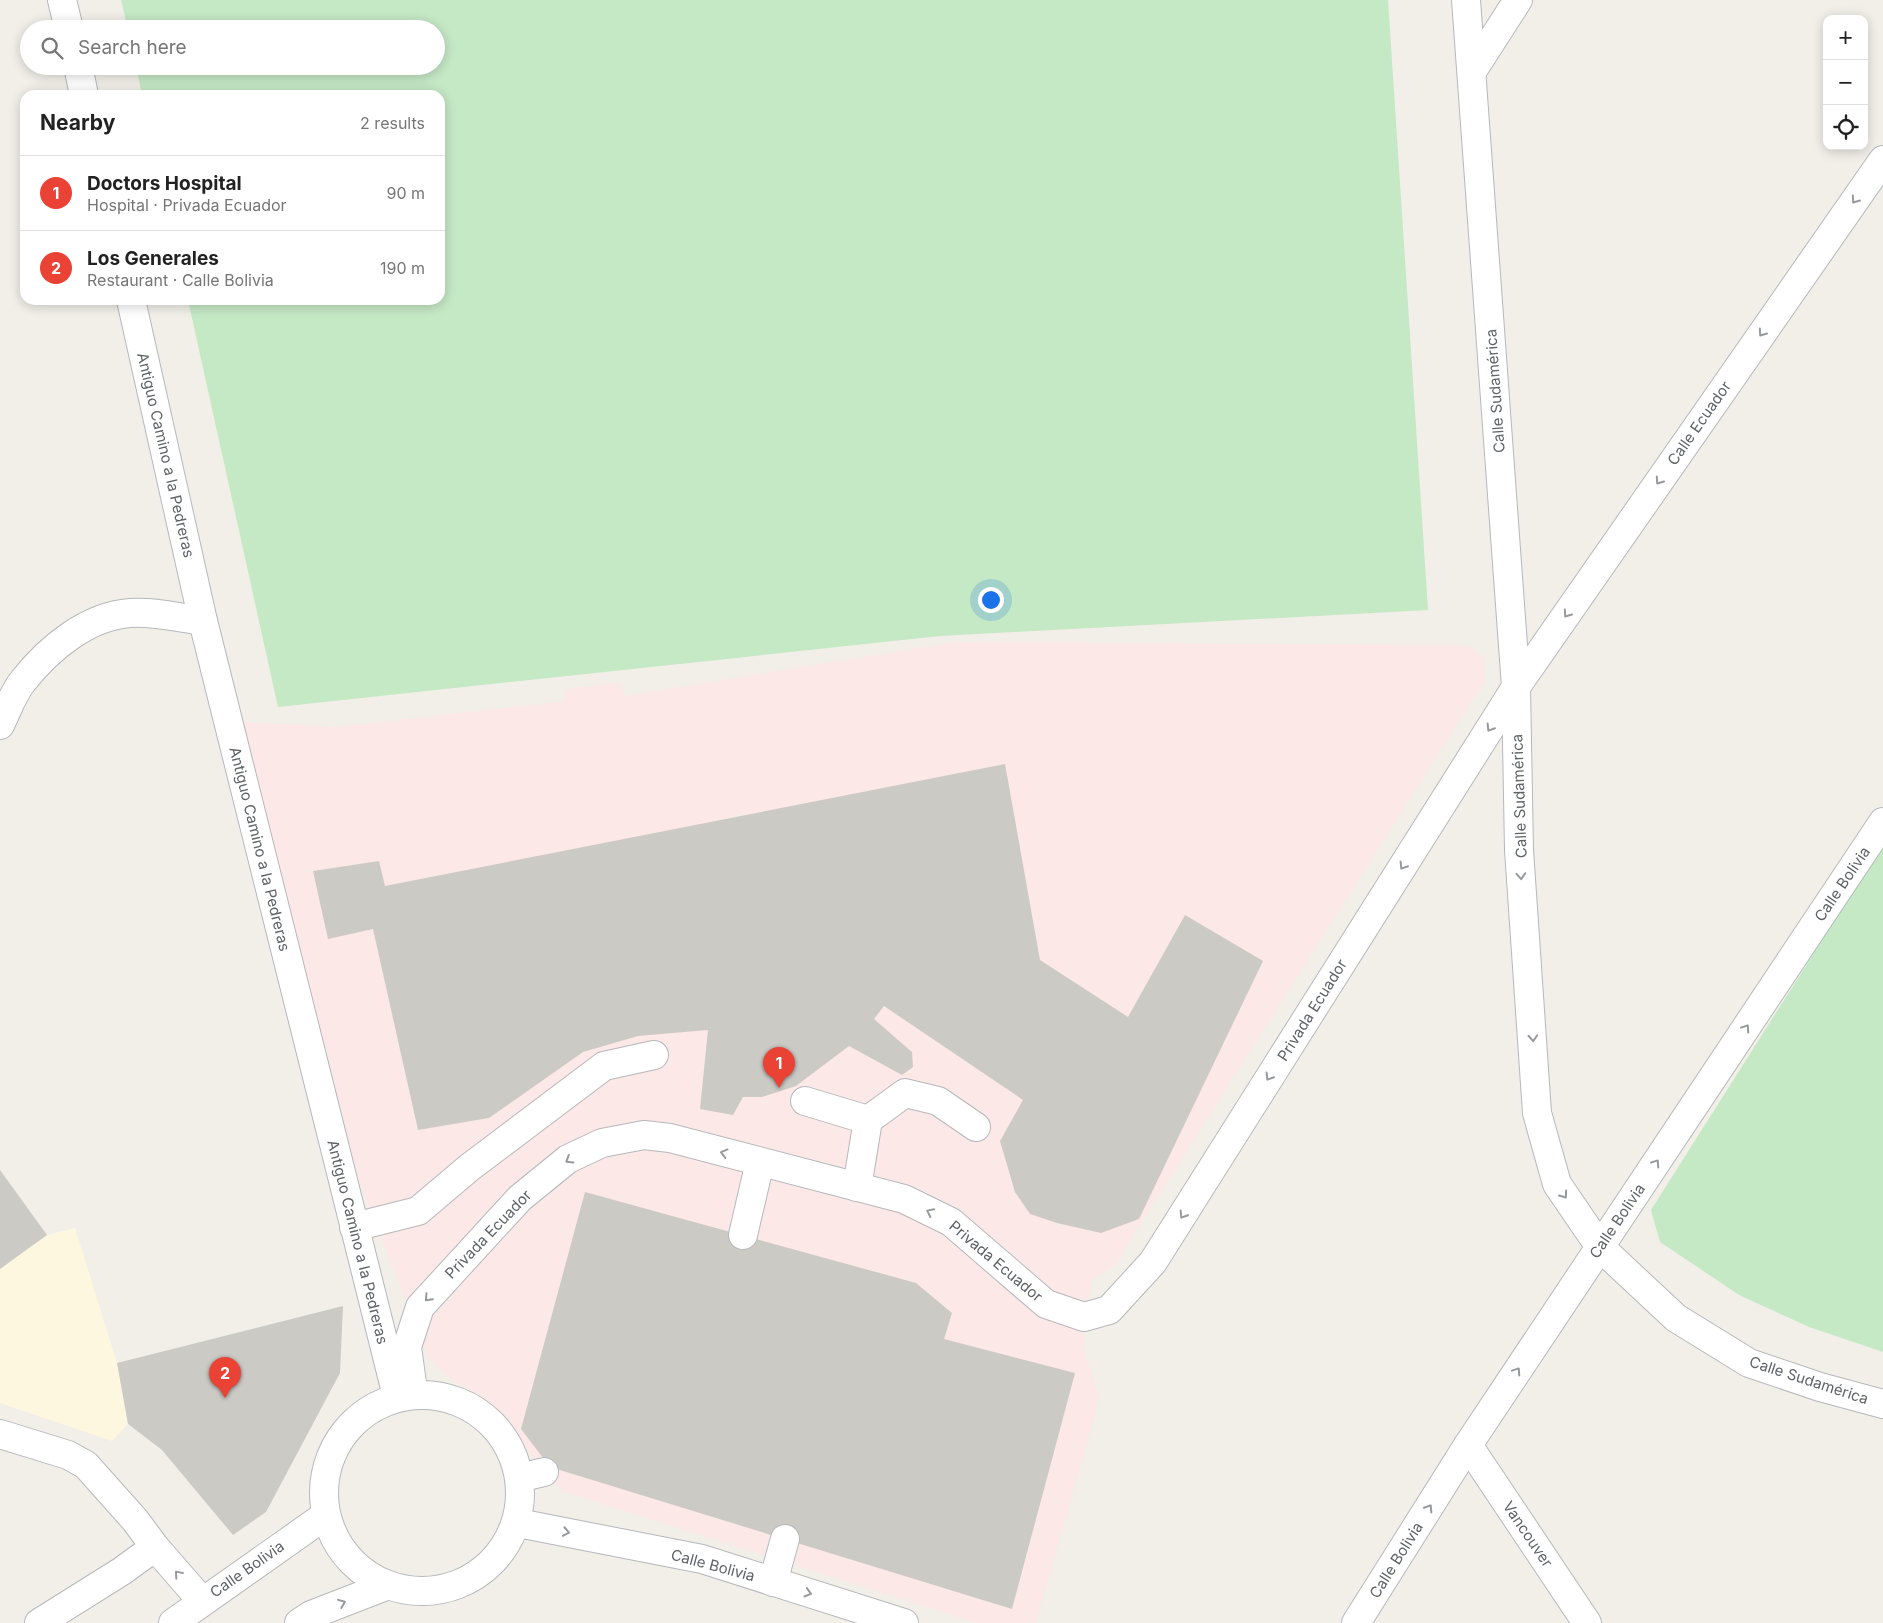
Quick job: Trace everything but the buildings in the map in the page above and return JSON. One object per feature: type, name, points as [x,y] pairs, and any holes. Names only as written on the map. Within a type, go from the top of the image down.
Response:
[{"type":"street","points":[[62,0],[67,20]]},
{"type":"street","name":"Calle Sudamérica","points":[[1466,0],[1516,687],[1520,850],[1538,1113],[1557,1184],[1600,1247],[1676,1318],[1749,1362],[1820,1387],[1883,1404]]},
{"type":"street","points":[[1472,70],[1518,0]]},
{"type":"street","points":[[80,75],[83,90]]},
{"type":"street","name":"Calle Ecuador","points":[[1516,687],[1883,160]]},
{"type":"street","name":"Antiguo Camino a la Pedreras","points":[[132,305],[203,621],[354,1227],[405,1393]]},
{"type":"street","points":[[0,725],[22,682],[51,652],[87,625],[105,617],[132,613],[203,621]]},
{"type":"street","name":"Privada Ecuador","points":[[405,1393],[407,1348],[420,1307],[520,1198],[568,1159],[602,1143],[644,1136],[670,1138],[904,1199],[951,1222],[1046,1304],[1084,1316],[1109,1310],[1153,1262],[1516,687]]},
{"type":"street","name":"Calle Bolivia","points":[[1356,1623],[1468,1445],[1883,822]]},
{"type":"street","points":[[354,1227],[418,1211],[470,1167],[604,1066],[654,1055]]},
{"type":"street","points":[[856,1187],[868,1120],[906,1093],[938,1101],[976,1127]]},
{"type":"street","points":[[805,1101],[868,1120]]},
{"type":"street","points":[[743,1236],[760,1162]]},
{"type":"street","points":[[299,1623],[311,1615],[386,1586],[444,1589],[471,1579],[493,1562],[518,1523],[522,1501],[531,1475],[511,1456],[500,1436],[478,1414],[448,1397],[405,1393],[373,1406],[347,1428],[334,1451],[322,1488],[323,1517],[340,1546],[357,1566],[386,1586]]},
{"type":"street","points":[[0,1434],[68,1455],[86,1465],[202,1601]]},
{"type":"street","name":"Vancouver","points":[[1468,1445],[1587,1623]]},
{"type":"street","name":"Calle Bolivia","points":[[173,1623],[323,1517]]},
{"type":"street","name":"Calle Bolivia","points":[[518,1523],[702,1559],[904,1623]]},
{"type":"street","points":[[773,1582],[785,1539]]},
{"type":"street","points":[[39,1623],[122,1571],[155,1547]]},
{"type":"shaded area","points":[[955,642],[1455,645],[1471,647],[1483,658],[1485,680],[1114,1266],[1092,1280],[1083,1349],[1098,1392],[1096,1412],[1036,1623],[977,1623],[562,1491],[544,1472],[493,1404],[452,1380],[429,1359],[360,1184],[303,992],[232,721],[337,727],[564,701],[567,689],[620,682],[625,696]]},
{"type":"shaded area","points":[[75,1228],[117,1363],[128,1424],[112,1441],[0,1403],[0,1269],[47,1235]]},
{"type":"green space","points":[[121,0],[1388,0],[1428,610],[940,636],[278,707],[189,305],[445,305],[445,90],[141,90],[138,75],[445,75],[445,20],[126,20]]},
{"type":"green space","points":[[1883,844],[1883,1352],[1809,1327],[1739,1295],[1660,1242],[1651,1210]]},
{"type":"place","name":"Doctors Hospital","points":[[779,1088]]},
{"type":"place","name":"Los Generales","points":[[225,1398]]}]
